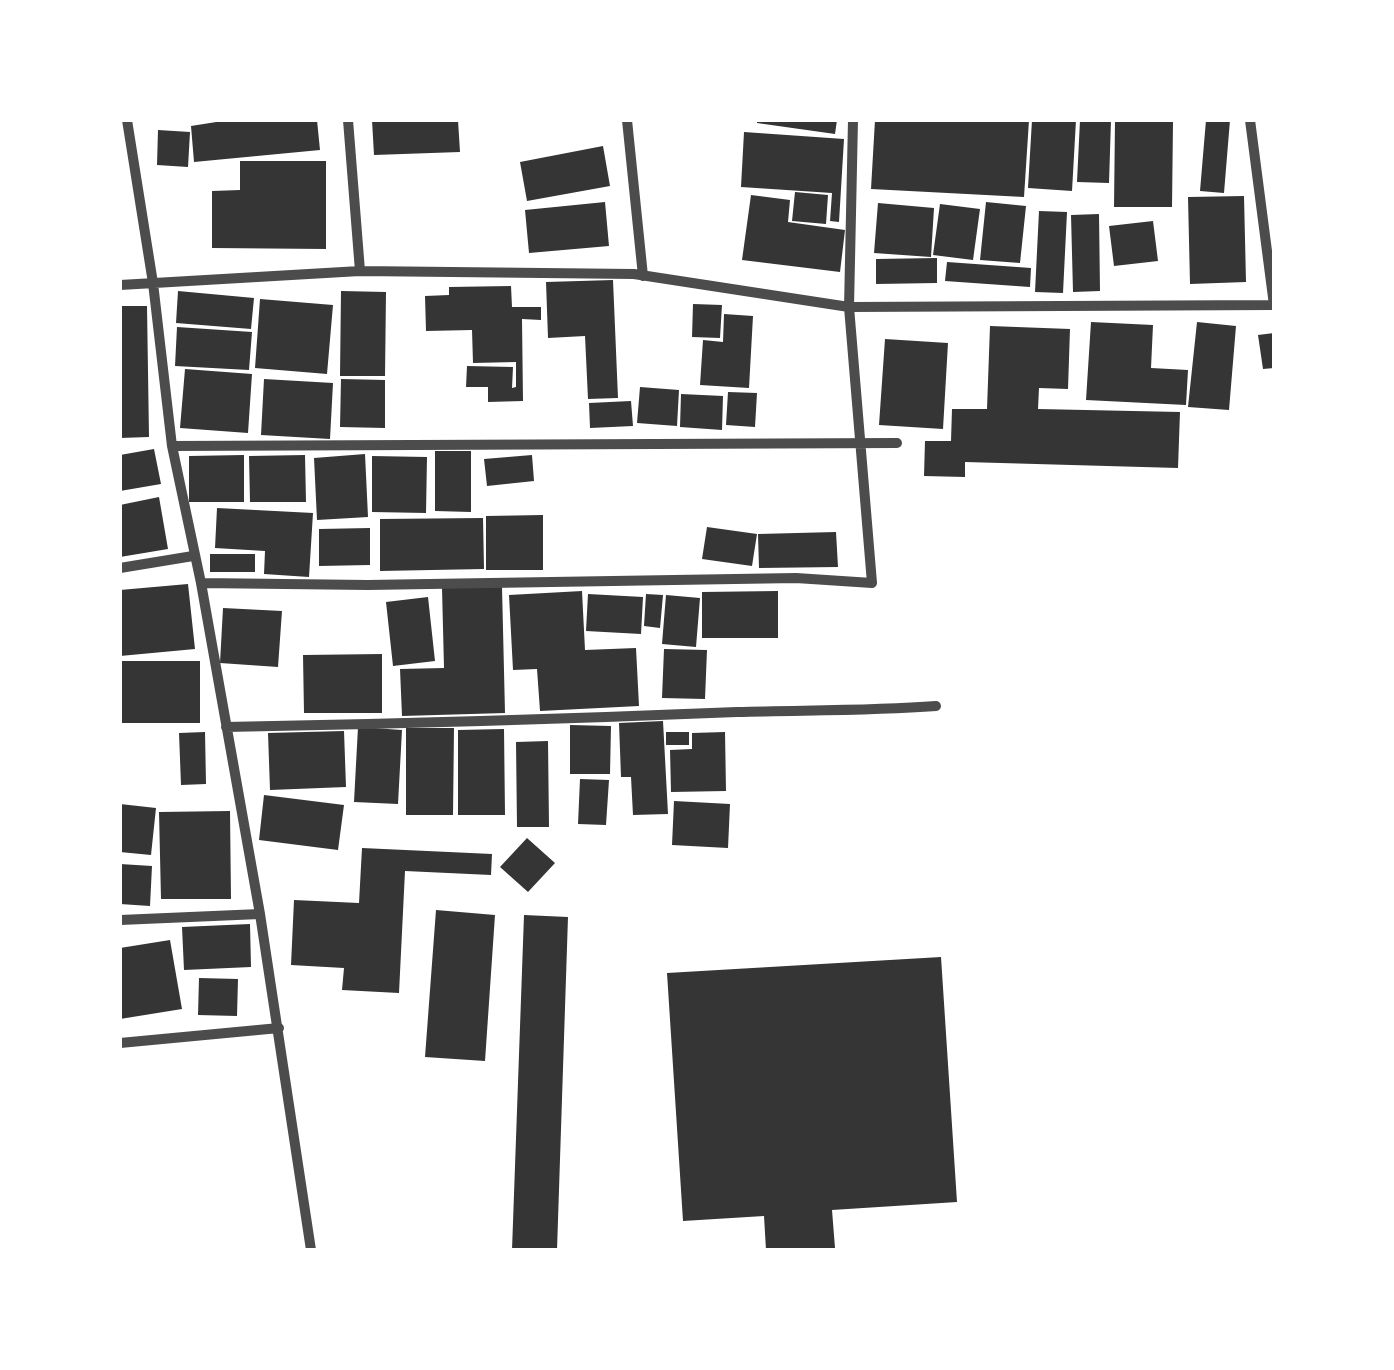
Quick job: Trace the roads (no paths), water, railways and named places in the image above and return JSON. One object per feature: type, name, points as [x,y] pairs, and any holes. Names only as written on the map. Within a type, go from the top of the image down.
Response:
[{"type":"street","points":[[127,120],[172,446],[201,583],[260,914],[311,1250]]},
{"type":"street","points":[[348,120],[360,270]]},
{"type":"street","points":[[627,120],[644,276]]},
{"type":"street","points":[[201,583],[368,585],[796,578],[872,583],[848,307],[853,120]]},
{"type":"street","points":[[120,286],[360,270],[644,276],[848,307],[1274,304],[1250,120]]},
{"type":"street","points":[[172,446],[897,443]]},
{"type":"street","points":[[120,568],[193,556]]},
{"type":"street","points":[[226,728],[859,712],[936,706]]},
{"type":"street","points":[[120,920],[260,914]]},
{"type":"street","points":[[120,1043],[279,1028]]}]
